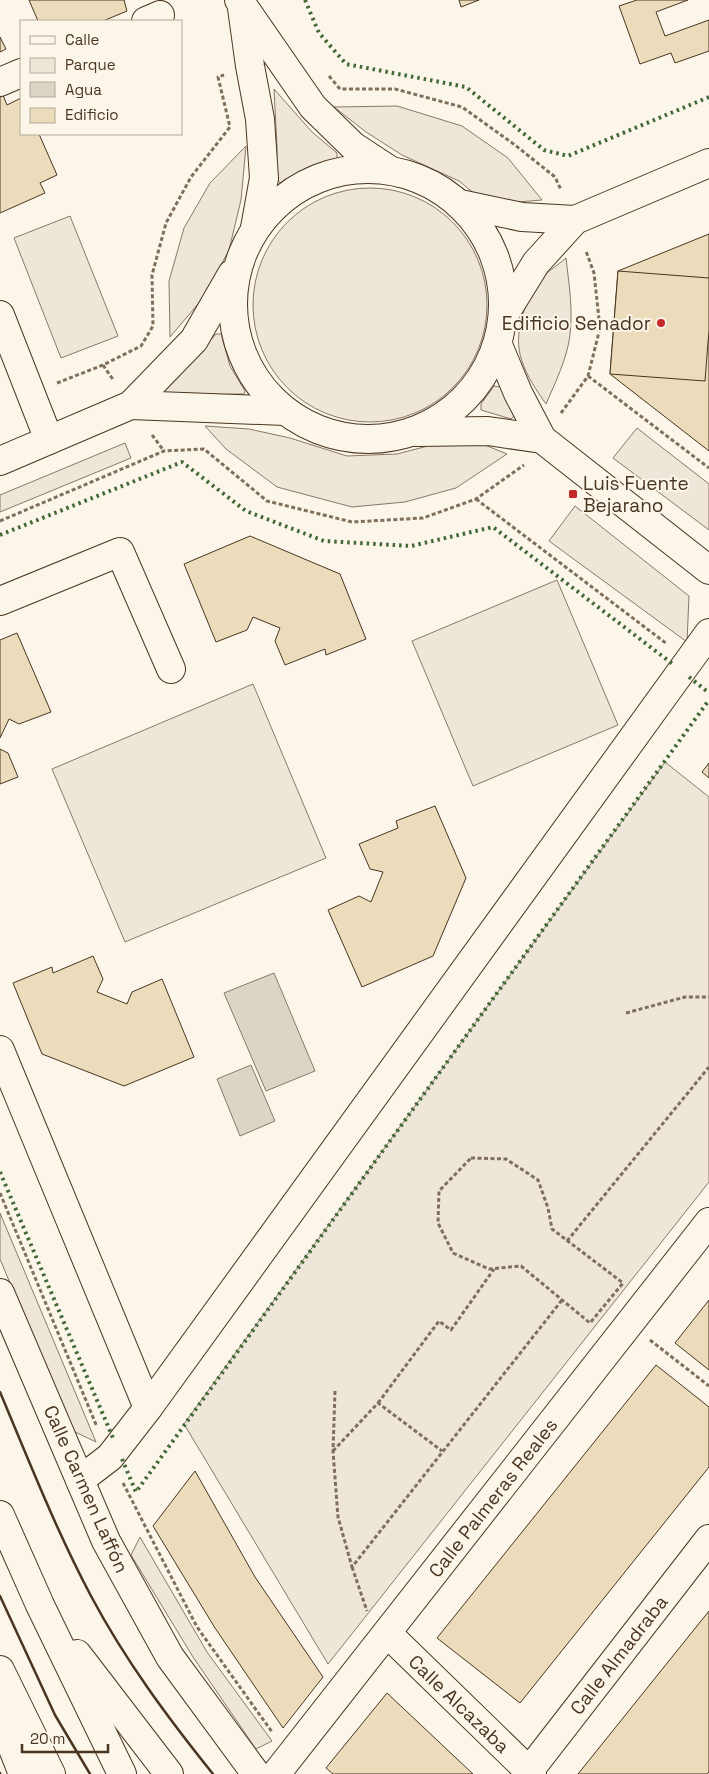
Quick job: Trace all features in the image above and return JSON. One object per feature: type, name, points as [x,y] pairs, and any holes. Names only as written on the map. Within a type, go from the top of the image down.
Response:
[{"type":"main road","points":[[240,2],[260,119],[264,178],[256,228]]},
{"type":"main road","points":[[240,2],[313,107],[354,146],[388,170]]},
{"type":"main road","points":[[0,82],[20,73]]},
{"type":"main road","points":[[504,315],[536,262],[574,220],[709,163]]},
{"type":"main road","points":[[0,460],[131,405],[194,340],[239,262],[256,228],[281,200],[313,180],[349,170],[388,170],[426,181],[460,204],[486,236],[501,274],[504,315],[498,345],[479,383],[449,412],[412,432]]},
{"type":"main road","points":[[460,204],[522,217],[574,220]]},
{"type":"main road","points":[[239,262],[233,295],[234,328],[244,359],[261,388],[285,411],[314,428],[346,437],[379,439],[412,432],[488,431],[542,439]]},
{"type":"main road","points":[[0,315],[49,440]]},
{"type":"main road","points":[[498,345],[518,393],[542,439],[709,569]]},
{"type":"main road","points":[[131,405],[285,411]]},
{"type":"main road","points":[[0,601],[120,552],[171,669]]},
{"type":"main road","points":[[80,1480],[110,1457],[148,1408],[709,633]]},
{"type":"main road","points":[[0,1050],[148,1408]]},
{"type":"main road","name":"Calle Palmeras Reales","points":[[283,1766],[378,1624],[629,1324],[709,1222]]},
{"type":"main road","name":"Calle Carmen Laffón","points":[[0,1293],[106,1541],[170,1657],[256,1774]]},
{"type":"main road","points":[[0,1515],[40,1606],[122,1774]]},
{"type":"main road","name":"Calle Almadraba","points":[[530,1773],[709,1539]]},
{"type":"main road","points":[[40,1606],[169,1774]]},
{"type":"main road","name":"Calle Alcazaba","points":[[378,1624],[530,1773]]},
{"type":"main road","points":[[0,1670],[51,1774]]},
{"type":"main road","points":[[0,1716],[23,1774]]},
{"type":"path","points":[[102,365],[141,346],[154,326],[152,275],[166,224],[190,177],[230,127],[218,77],[250,66]]},
{"type":"path","points":[[0,521],[164,451],[204,449],[267,501],[352,522],[424,518],[476,499],[524,466],[588,376],[600,328],[594,273],[555,177],[515,145],[462,107],[395,89],[340,89],[328,75]]},
{"type":"path","points":[[588,376],[709,468]]},
{"type":"path","points":[[476,499],[689,661]]},
{"type":"path","points":[[626,1013],[685,997],[709,997]]},
{"type":"path","points":[[568,1241],[709,1067]]},
{"type":"path","points":[[471,1158],[506,1159],[538,1180],[548,1208],[552,1229],[623,1284],[590,1323],[521,1266],[494,1268],[489,1269],[453,1253],[438,1223],[439,1191],[471,1158]]},
{"type":"path","points":[[0,1193],[110,1457],[197,1627],[283,1766]]},
{"type":"path","points":[[333,1451],[378,1403],[440,1321],[451,1330],[494,1268]]},
{"type":"path","points":[[352,1567],[562,1300]]},
{"type":"path","points":[[605,1305],[709,1386]]},
{"type":"path","points":[[335,1391],[333,1451],[338,1518],[352,1567],[378,1624]]},
{"type":"path","points":[[378,1403],[442,1451]]},
{"type":"green space","points":[[274,89],[312,132],[337,153],[337,158],[306,168],[281,183],[277,180]]},
{"type":"green space","points":[[397,106],[462,126],[508,158],[542,200],[518,202],[475,194],[459,181],[402,155],[366,132],[334,107]]},
{"type":"green space","points":[[246,146],[241,200],[229,250],[204,297],[170,337],[169,281],[184,228],[210,183]]},
{"type":"green space","points":[[370,188],[404,193],[415,197],[435,208],[460,231],[478,260],[482,271],[487,305],[482,339],[478,350],[467,370],[444,395],[415,413],[404,417],[370,422],[336,417],[325,413],[305,402],[280,379],[262,350],[258,339],[253,305],[258,271],[262,260],[273,240],[296,215],[325,197],[336,193]]},
{"type":"green space","points":[[70,216],[118,336],[61,358],[14,238]]},
{"type":"green space","points":[[566,258],[571,306],[570,335],[563,362],[546,404],[524,367],[519,351],[519,329],[530,296],[544,275]]},
{"type":"green space","points":[[216,334],[221,334],[230,366],[245,391],[244,394],[176,395],[149,399],[198,355]]},
{"type":"green space","points":[[494,386],[500,387],[516,414],[511,419],[481,410],[481,404]]},
{"type":"green space","points":[[205,426],[249,429],[290,438],[347,456],[397,454],[451,440],[480,443],[507,454],[456,488],[405,502],[352,507],[277,487],[226,449]]},
{"type":"green space","points":[[637,428],[709,484],[709,530],[613,458]]},
{"type":"green space","points":[[125,443],[131,458],[0,512],[0,495]]},
{"type":"green space","points":[[575,506],[689,596],[687,642],[549,541]]},
{"type":"green space","points":[[557,580],[618,725],[473,786],[412,641]]},
{"type":"green space","points":[[665,762],[709,797],[709,1182],[328,1664],[184,1424]]},
{"type":"green space","points":[[0,1213],[96,1442],[71,1430],[0,1259]]},
{"type":"green space","points":[[140,1537],[207,1652],[272,1741],[256,1749],[193,1657],[131,1555]]},
{"type":"shaded area","points":[[253,684],[326,858],[125,942],[52,769]]},
{"type":"water","points":[[274,973],[315,1071],[266,1091],[224,993]]},
{"type":"water","points":[[251,1065],[275,1121],[240,1136],[217,1079]]},
{"type":"building","points":[[29,0],[124,0],[127,11],[105,20],[38,20]]},
{"type":"building","points":[[459,0],[479,0],[461,7]]},
{"type":"building","points":[[637,0],[688,0],[656,12],[665,36],[709,20],[709,51],[675,63],[671,53],[640,64],[619,6]]},
{"type":"building","points":[[0,37],[6,49],[0,52]]},
{"type":"building","points":[[3,95],[7,105],[20,98],[20,135],[39,135],[57,175],[40,183],[45,193],[0,213],[0,97]]},
{"type":"building","name":"Edificio Senador","points":[[709,234],[709,451],[610,374],[618,271]]},
{"type":"building","name":"Edificio Senador","points":[[618,271],[709,278],[709,330],[705,381],[610,374]]},
{"type":"building","points":[[250,536],[340,574],[366,639],[326,655],[325,649],[285,665],[275,641],[280,628],[253,617],[247,630],[216,642],[184,564]]},
{"type":"building","points":[[17,633],[51,712],[19,724],[9,719],[0,738],[0,640]]},
{"type":"building","points":[[0,749],[8,753],[18,777],[0,784]]},
{"type":"building","points":[[709,763],[709,778],[702,772]]},
{"type":"building","points":[[435,806],[466,878],[433,956],[362,987],[328,910],[359,896],[371,902],[383,872],[370,869],[359,844],[398,828],[396,821]]},
{"type":"building","points":[[93,956],[103,979],[97,992],[127,1004],[132,992],[162,979],[194,1057],[124,1086],[42,1054],[13,983],[52,967],[53,973]]},
{"type":"building","points":[[709,1300],[709,1370],[675,1343]]},
{"type":"building","points":[[656,1365],[709,1407],[709,1467],[520,1703],[437,1638]]},
{"type":"building","points":[[195,1471],[255,1577],[323,1677],[283,1728],[215,1628],[153,1526]]},
{"type":"building","points":[[709,1611],[709,1772],[707,1774],[578,1774]]},
{"type":"building","points":[[387,1693],[473,1774],[333,1774],[326,1768]]},
{"type":"hedge","points":[[305,0],[319,33],[346,64],[466,87],[544,150],[568,156],[709,97]]},
{"type":"hedge","points":[[0,535],[182,462],[246,511],[324,541],[411,546],[493,527],[674,665]]},
{"type":"hedge","points":[[689,677],[709,693]]},
{"type":"hedge","points":[[122,1459],[136,1492],[709,700]]},
{"type":"hedge","points":[[0,1172],[113,1438]]},
{"type":"wall","points":[[0,1392],[54,1521],[104,1620],[148,1688],[213,1774]]},
{"type":"wall","points":[[0,1596],[55,1715],[90,1774]]},
{"type":"place","name":"Edificio Senador","points":[[661,323]]},
{"type":"place","name":"Luis Fuente Bejarano","points":[[573,494]]}]
